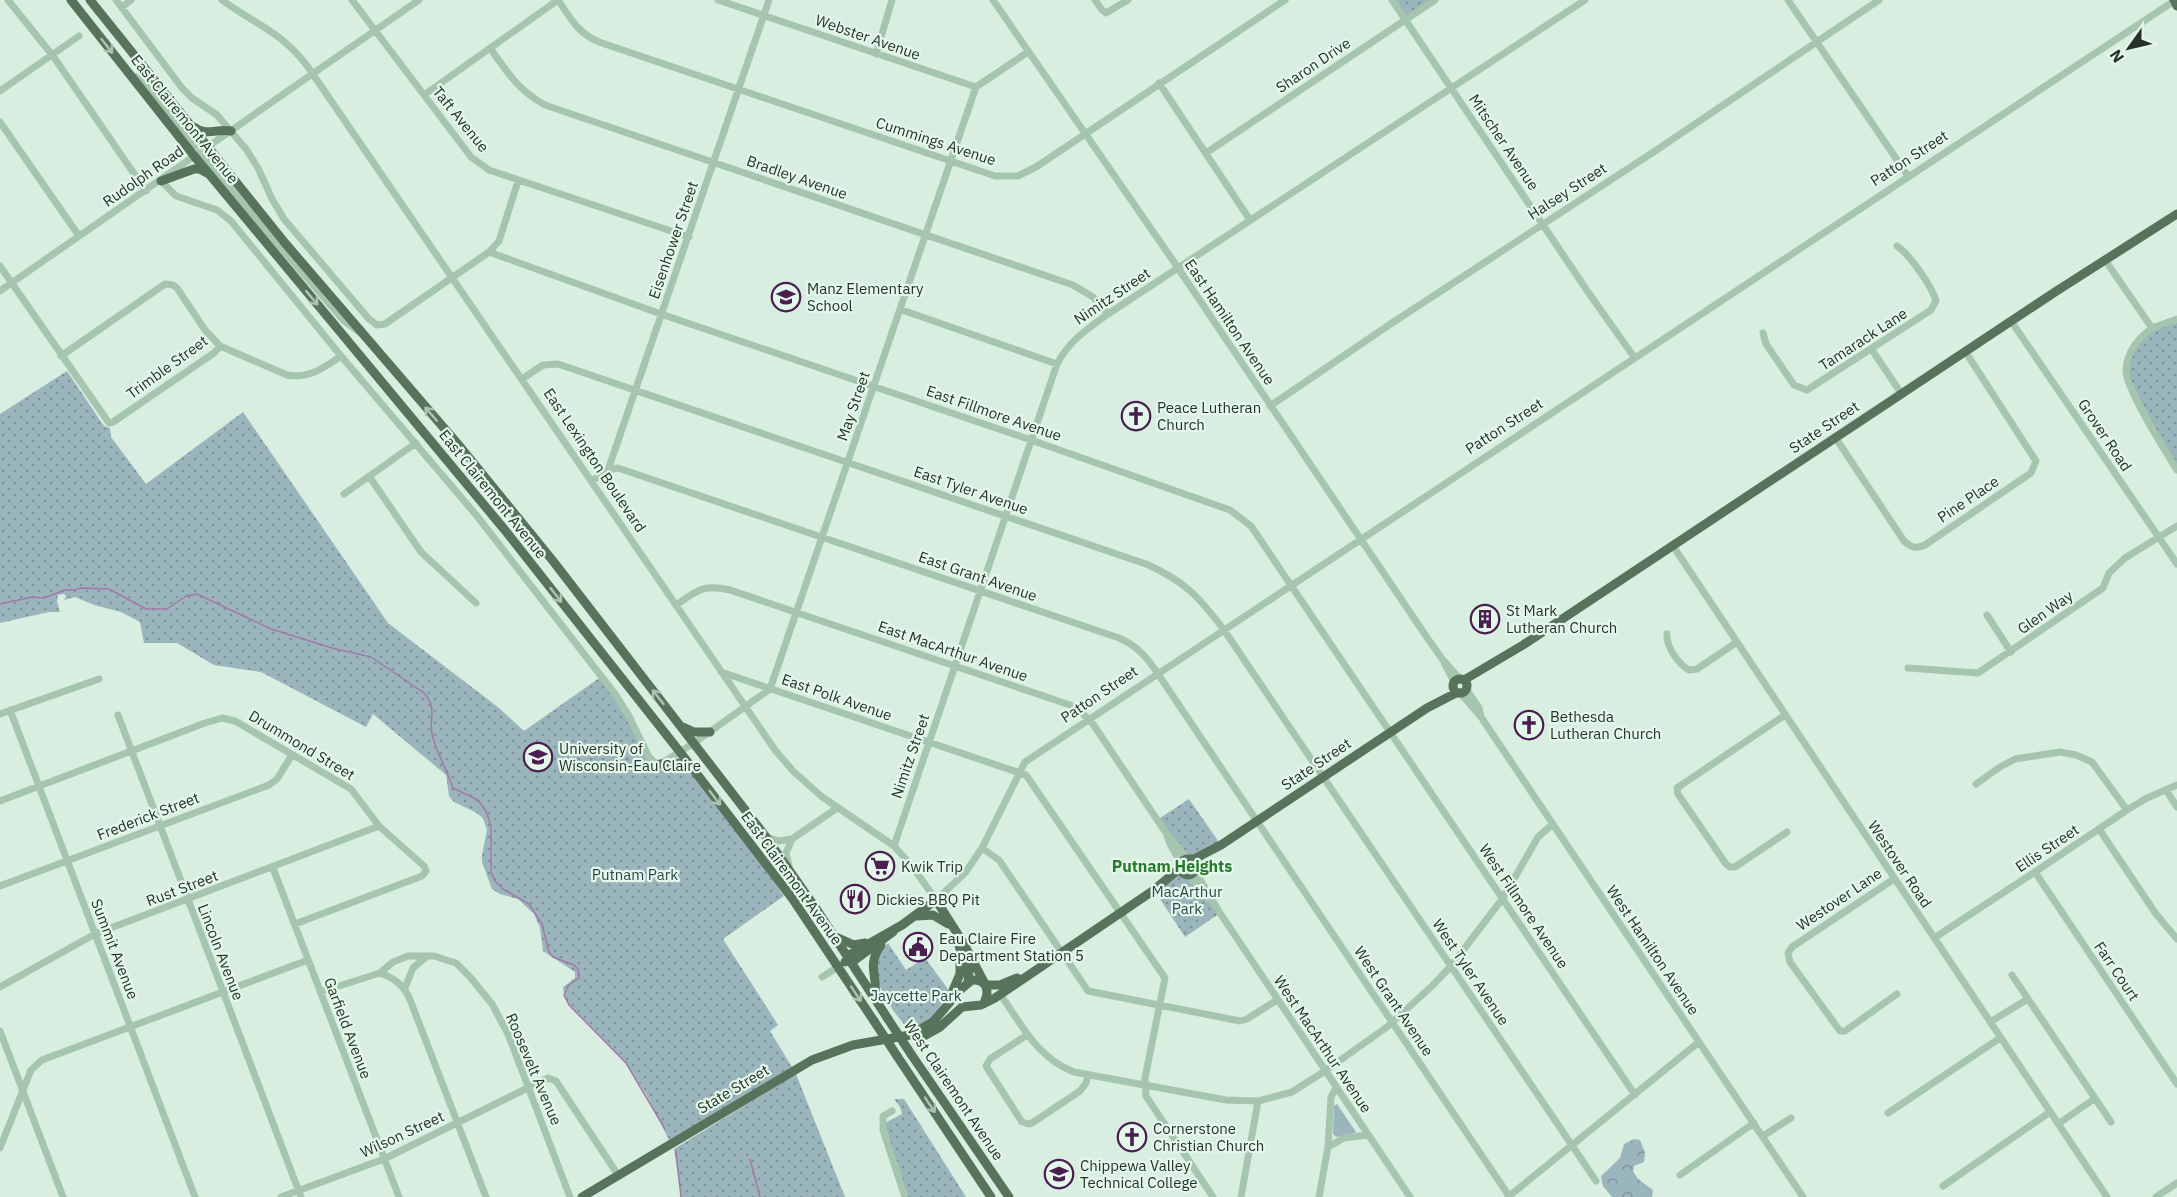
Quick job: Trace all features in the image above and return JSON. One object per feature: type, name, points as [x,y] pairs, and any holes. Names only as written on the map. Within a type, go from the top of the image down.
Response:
[{"type":"main road","name":"East Clairemont Avenue","points":[[71,0],[213,179],[504,529],[680,752],[792,898],[874,1021]]},
{"type":"main road","points":[[83,0],[99,20],[118,35]]},
{"type":"main road","name":"East Clairemont Avenue","points":[[90,0],[188,123],[546,552],[766,837],[874,999]]},
{"type":"main road","points":[[188,123],[205,133],[231,131]]},
{"type":"main road","points":[[162,181],[181,173],[200,169],[213,179]]},
{"type":"main road","name":"State Street","points":[[984,1003],[1460,686],[1480,669],[1488,667],[1901,393],[2177,214]]},
{"type":"main road","points":[[679,725],[694,732],[710,732]]},
{"type":"main road","points":[[660,764],[680,763],[693,769]]},
{"type":"main road","name":"Patton Street","points":[[849,959],[855,960],[936,900]]},
{"type":"main road","name":"East Lexington Boulevard","points":[[936,900],[985,983]]},
{"type":"main road","points":[[912,918],[933,915],[944,920],[954,929]]},
{"type":"main road","name":"Patton Street","points":[[838,967],[849,959],[851,954],[902,925]]},
{"type":"main road","name":"East Lexington Boulevard","points":[[954,929],[969,970],[967,984]]},
{"type":"main road","points":[[834,936],[854,945],[868,943]]},
{"type":"main road","points":[[874,999],[877,990],[872,962],[883,941]]},
{"type":"main road","points":[[941,1013],[959,978],[960,948]]},
{"type":"main road","name":"State Street","points":[[985,983],[1000,985],[1025,975]]},
{"type":"main road","points":[[976,980],[985,983],[988,996],[984,1003],[978,1006],[972,1005],[967,998],[967,984],[976,980]]},
{"type":"main road","name":"State Street","points":[[582,1197],[812,1060],[853,1044],[910,1035],[928,1026],[967,984]]},
{"type":"main road","name":"West Clairemont Avenue","points":[[874,999],[1007,1196]]},
{"type":"main road","name":"State Street","points":[[910,1035],[918,1037],[929,1033],[945,1023],[958,1010],[972,1005]]},
{"type":"main road","name":"West Clairemont Avenue","points":[[874,1021],[991,1197]]},
{"type":"street","points":[[9,0],[53,56],[146,191]]},
{"type":"street","points":[[116,0],[182,88],[192,98],[217,115],[252,158],[272,200],[284,219],[369,319],[381,326],[489,252],[499,241],[518,181]]},
{"type":"street","points":[[122,7],[131,0]]},
{"type":"street","name":"East Lexington Boulevard","points":[[222,0],[278,34],[313,73],[767,740],[793,771],[837,808],[894,846],[912,866],[936,900]]},
{"type":"street","name":"Taft Avenue","points":[[352,0],[471,157],[489,171],[689,237]]},
{"type":"street","name":"Rudolph Road","points":[[0,291],[162,181],[418,0]]},
{"type":"street","points":[[424,95],[558,0]]},
{"type":"street","name":"Cummings Avenue","points":[[558,0],[586,36],[995,176],[1018,176],[1036,167],[1285,0]]},
{"type":"street","name":"Webster Avenue","points":[[718,0],[976,87]]},
{"type":"street","name":"Eisenhower Street","points":[[608,470],[769,0]]},
{"type":"street","points":[[876,54],[892,0]]},
{"type":"street","name":"East Hamilton Avenue","points":[[993,0],[1178,268],[1460,686]]},
{"type":"street","points":[[1095,0],[1101,10],[1106,13],[1128,0]]},
{"type":"street","name":"Mitscher Avenue","points":[[1392,0],[1634,357]]},
{"type":"street","name":"Sharon Drive","points":[[1206,153],[1435,0]]},
{"type":"street","name":"Nimitz Street","points":[[894,846],[1057,364],[1064,350],[1077,336],[1108,314],[1585,0]]},
{"type":"street","points":[[1788,0],[1908,176]]},
{"type":"street","name":"Halsey Street","points":[[1270,406],[1879,0]]},
{"type":"street","name":"Patton Street","points":[[936,900],[964,873],[982,848],[1024,762],[1908,176],[2175,2]]},
{"type":"street","points":[[0,91],[79,36]]},
{"type":"street","name":"Bradley Avenue","points":[[490,48],[527,95],[546,105],[1072,285],[1093,297],[1108,314]]},
{"type":"street","points":[[976,87],[1028,52]]},
{"type":"street","points":[[121,63],[146,86],[196,146],[208,147]]},
{"type":"street","points":[[1159,83],[1251,220]]},
{"type":"street","name":"May Street","points":[[770,689],[798,614],[976,87]]},
{"type":"street","points":[[0,122],[79,236]]},
{"type":"street","points":[[195,157],[203,157],[208,161],[344,321],[364,335]]},
{"type":"street","points":[[162,181],[176,196],[211,207],[225,216],[503,548],[623,705],[649,757],[654,762],[660,764],[680,752],[746,708],[770,689]]},
{"type":"street","name":"Tamarack Lane","points":[[1763,333],[1766,344],[1794,385],[1807,390],[1872,350],[1931,310],[1936,301],[1916,268],[1903,250],[1897,246]]},
{"type":"street","name":"East Fillmore Avenue","points":[[489,252],[661,314],[1230,510],[1251,526],[1391,732]]},
{"type":"street","points":[[2105,260],[2152,328]]},
{"type":"street","points":[[0,266],[61,356],[161,286],[169,284],[177,288],[205,330],[220,346]]},
{"type":"street","points":[[902,310],[1057,364]]},
{"type":"street","points":[[2177,319],[2152,328],[2138,339],[2128,356],[2126,373],[2141,408],[2177,470]]},
{"type":"street","name":"Grover Road","points":[[2011,321],[2177,564]]},
{"type":"street","name":"Trimble Street","points":[[61,356],[108,423],[114,422],[220,346],[294,376],[314,374],[340,356]]},
{"type":"street","points":[[1872,350],[1901,393]]},
{"type":"street","name":"Pine Place","points":[[1835,437],[1904,541],[1911,548],[1925,545],[2031,472],[2036,461],[1965,351]]},
{"type":"street","name":"East Tyler Avenue","points":[[522,379],[543,365],[558,364],[848,461],[1146,564],[1171,575],[1200,597],[1323,777]]},
{"type":"street","points":[[344,494],[416,443]]},
{"type":"street","name":"East Grant Avenue","points":[[608,470],[618,468],[1132,644],[1144,654],[1257,821]]},
{"type":"street","points":[[592,481],[608,470]]},
{"type":"street","points":[[369,476],[421,552],[476,603]]},
{"type":"street","name":"Glen Way","points":[[1908,668],[1978,673],[2103,588],[2109,573],[2125,558],[2177,526]]},
{"type":"street","name":"Westover Road","points":[[1673,546],[2107,1197]]},
{"type":"street","name":"East MacArthur Avenue","points":[[676,605],[698,589],[712,586],[730,590],[1076,707],[1089,719],[1166,833],[1171,846],[1188,867]]},
{"type":"street","points":[[1987,615],[2011,652]]},
{"type":"street","points":[[1667,634],[1668,644],[1682,665],[1689,670],[1697,669],[1737,642]]},
{"type":"street","name":"East Polk Avenue","points":[[721,672],[1020,772]]},
{"type":"street","points":[[0,714],[99,679]]},
{"type":"street","name":"West Hamilton Avenue","points":[[1460,686],[1801,1196]]},
{"type":"street","name":"Summit Avenue","points":[[10,710],[195,1197]]},
{"type":"street","points":[[1785,715],[1677,788],[1678,794],[1730,867],[1735,867],[1787,832]]},
{"type":"street","name":"Lincoln Avenue","points":[[118,716],[300,1194]]},
{"type":"street","name":"Drummond Street","points":[[0,801],[222,718],[235,721],[351,789],[379,826],[424,866],[426,871],[422,876],[295,924]]},
{"type":"street","name":"West Fillmore Avenue","points":[[1391,732],[1635,1095]]},
{"type":"street","points":[[1976,784],[2015,759],[2060,752],[2076,754],[2092,762],[2127,810]]},
{"type":"street","name":"Frederick Street","points":[[0,886],[269,785],[278,779],[292,755]]},
{"type":"street","points":[[1020,772],[1026,775],[1165,978],[1144,1085],[1146,1096],[1213,1197]]},
{"type":"street","name":"West Tyler Avenue","points":[[1323,777],[1596,1181]]},
{"type":"street","name":"Ellis Street","points":[[1934,938],[2127,810],[2177,785]]},
{"type":"street","points":[[2166,790],[2177,807]]},
{"type":"street","points":[[766,837],[778,842],[792,839],[837,808]]},
{"type":"street","name":"West Grant Avenue","points":[[1257,821],[1508,1197]]},
{"type":"street","points":[[1000,994],[1041,1052],[1056,1064],[1088,1075],[1215,1099],[1258,1101],[1292,1092],[1392,1022],[1432,986],[1451,966],[1503,898],[1538,837],[1553,824]]},
{"type":"street","name":"Rust Street","points":[[0,987],[96,934],[379,826]]},
{"type":"street","points":[[2100,829],[2156,914],[2177,939]]},
{"type":"street","points":[[790,871],[786,853],[792,839]]},
{"type":"street","points":[[982,848],[999,860],[1088,991],[1240,1021],[1277,1000]]},
{"type":"street","name":"West MacArthur Avenue","points":[[1188,867],[1407,1196]]},
{"type":"street","name":"Garfield Avenue","points":[[273,868],[399,1197]]},
{"type":"street","name":"Farr Court","points":[[2035,872],[2177,1084]]},
{"type":"street","name":"Westover Lane","points":[[1894,879],[1792,947],[1788,953],[1790,962],[1840,1031],[1845,1031],[1897,994]]},
{"type":"street","name":"Roosevelt Avenue","points":[[320,992],[380,973],[393,962],[408,956],[445,958],[456,963],[492,1004],[508,1034],[570,1197]]},
{"type":"street","points":[[405,988],[413,968],[428,956]]},
{"type":"street","points":[[0,1148],[2,1136],[31,1070],[42,1060],[308,960]]},
{"type":"street","name":"Patton Street","points":[[822,977],[838,967]]},
{"type":"street","points":[[380,973],[398,981],[405,988],[486,1197]]},
{"type":"street","points":[[2012,975],[2111,1122]]},
{"type":"street","points":[[1990,1022],[2028,999]]},
{"type":"street","points":[[0,1030],[63,1197]]},
{"type":"street","points":[[1027,1035],[990,1059],[986,1066],[1022,1122],[1032,1123],[1080,1091],[1088,1075]]},
{"type":"street","points":[[1888,1113],[2000,1038]]},
{"type":"street","points":[[1508,1197],[1699,1042]]},
{"type":"street","name":"Wilson Street","points":[[281,1197],[300,1194],[384,1159],[548,1078],[556,1081],[618,1175]]},
{"type":"street","points":[[1319,1197],[1328,1147],[1330,1103],[1336,1088]]},
{"type":"street","points":[[2058,1124],[2094,1099]]},
{"type":"street","points":[[1240,1197],[1258,1101]]},
{"type":"street","points":[[892,1112],[883,1116],[883,1130],[905,1197]]},
{"type":"street","points":[[1943,1186],[2049,1112]]},
{"type":"street","points":[[1763,1136],[1791,1118]]},
{"type":"street","points":[[1680,1175],[1754,1123]]},
{"type":"street","points":[[1328,1147],[1344,1138],[1368,1135]]},
{"type":"street","points":[[2156,1197],[2177,1183]]},
{"type":"green space","points":[[1392,0],[1435,0],[1405,19]]},
{"type":"green space","points":[[2177,319],[2177,470],[2126,373],[2128,356],[2152,328]]},
{"type":"green space","name":"Putnam Park","points":[[67,371],[104,426],[110,428],[111,437],[146,484],[243,412],[388,623],[499,708],[524,731],[602,676],[615,694],[651,760],[693,769],[784,896],[723,939],[778,1025],[770,1031],[792,1067],[669,1140],[646,1094],[626,1063],[569,1005],[563,987],[575,978],[575,972],[543,951],[540,928],[534,914],[518,899],[492,889],[482,862],[487,830],[483,818],[454,802],[449,796],[446,775],[373,714],[366,727],[261,672],[214,665],[177,643],[144,643],[140,622],[121,612],[75,597],[64,600],[66,596],[64,594],[58,595],[60,612],[49,612],[0,623],[0,414]]},
{"type":"green space","name":"MacArthur Park","points":[[1189,799],[1221,845],[1198,864],[1196,869],[1220,913],[1185,937],[1154,890],[1180,868],[1157,820]]},
{"type":"green space","name":"Jaycette Park","points":[[888,943],[906,970],[925,958],[948,989],[934,1015],[916,1027],[908,1029],[880,988],[877,965],[880,954]]},
{"type":"green space","points":[[796,1074],[845,1197],[681,1197],[674,1149]]},
{"type":"green space","points":[[894,1099],[904,1099],[966,1197],[907,1197],[885,1125],[902,1114]]},
{"type":"green space","points":[[1337,1104],[1355,1133],[1336,1137],[1333,1134],[1334,1106]]},
{"type":"green space","points":[[1634,1139],[1640,1140],[1645,1152],[1644,1162],[1634,1166],[1633,1171],[1638,1179],[1653,1190],[1652,1197],[1612,1197],[1603,1186],[1601,1176],[1620,1158],[1624,1144]]},
{"type":"waterway","points":[[0,604],[32,597],[44,598],[65,590],[81,588],[109,589],[146,609],[167,609],[186,596],[197,594],[271,629],[332,648],[371,657],[424,693],[431,705],[433,738],[453,788],[478,800],[486,811],[491,826],[491,872],[495,881],[503,889],[529,904],[542,924],[549,952],[553,957],[574,965],[578,969],[579,978],[569,985],[564,995],[569,1005],[626,1063],[665,1129]]},
{"type":"waterway","points":[[676,1151],[681,1197]]},
{"type":"waterway","points":[[750,1159],[760,1197]]},
{"type":"place","name":"Manz Elementary School","points":[[786,297]]},
{"type":"place","name":"Peace Lutheran Church","points":[[1136,416]]},
{"type":"place","name":"St Mark Lutheran Church","points":[[1485,619]]},
{"type":"place","name":"Bethesda Lutheran Church","points":[[1529,725]]},
{"type":"place","name":"University of Wisconsin-Eau Claire","points":[[538,757]]},
{"type":"place","name":"Kwik Trip","points":[[880,866]]},
{"type":"place","name":"Dickies BBQ Pit","points":[[855,899]]},
{"type":"place","name":"Eau Claire Fire Department Station 5","points":[[918,947]]},
{"type":"place","name":"Cornerstone Christian Church","points":[[1132,1137]]},
{"type":"place","name":"Chippewa Valley Technical College","points":[[1059,1174]]},
{"type":"district","name":"Putnam Heights","points":[[1172,866]]}]
